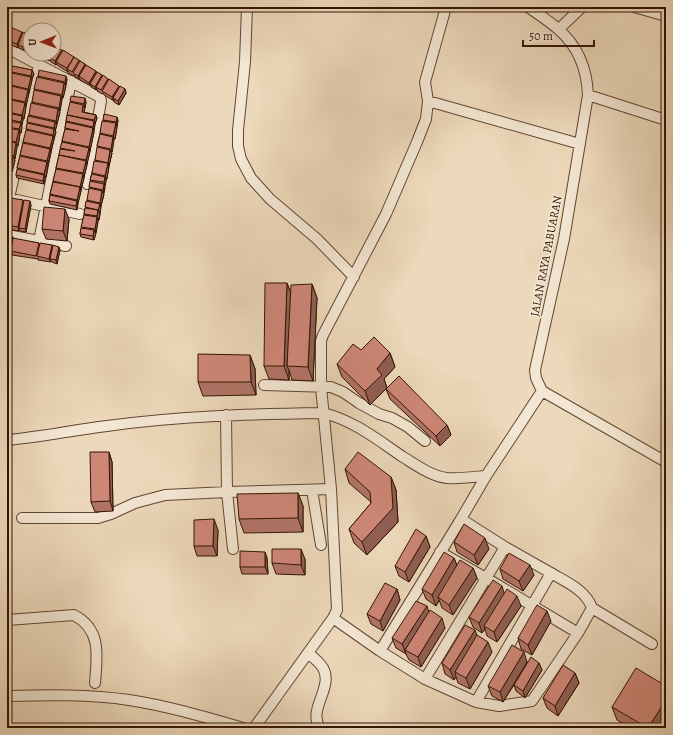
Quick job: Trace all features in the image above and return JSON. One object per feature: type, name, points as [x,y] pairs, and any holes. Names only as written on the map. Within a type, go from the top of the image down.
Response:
[{"type":"street","points":[[247,7],[245,62],[238,130],[238,146],[241,158],[251,178],[270,199],[316,239],[354,277]]},
{"type":"street","points":[[254,728],[333,618],[337,606],[331,489],[321,387],[321,341],[386,214],[426,119],[428,101],[425,82],[446,7]]},
{"type":"street","name":"JALAN RAYA PABUARAN","points":[[528,7],[559,29],[574,47],[583,65],[587,81],[588,95],[564,239],[535,370],[536,378],[542,391]]},
{"type":"street","points":[[559,29],[582,7]]},
{"type":"street","points":[[634,7],[666,16]]},
{"type":"street","points":[[7,48],[100,97],[101,100],[87,184]]},
{"type":"street","points":[[39,64],[8,198],[80,214]]},
{"type":"street","points":[[38,242],[71,81]]},
{"type":"street","points":[[588,95],[666,120]]},
{"type":"street","points":[[428,101],[580,144]]},
{"type":"street","points":[[7,236],[66,246]]},
{"type":"street","points":[[264,385],[331,387],[343,392],[365,407],[379,414],[392,418],[408,427],[425,441]]},
{"type":"street","points":[[380,651],[486,476],[542,391],[666,462]]},
{"type":"street","points":[[7,440],[34,438],[107,426],[226,415],[323,413],[336,416],[348,422],[432,474],[446,478],[486,476]]},
{"type":"street","points":[[226,415],[227,492],[233,549]]},
{"type":"street","points":[[22,518],[98,518],[135,503],[165,495],[331,489]]},
{"type":"street","points":[[312,490],[321,545]]},
{"type":"street","points":[[461,519],[578,590],[589,599],[592,608],[652,644]]},
{"type":"street","points":[[425,679],[505,547]]},
{"type":"street","points":[[440,552],[578,633]]},
{"type":"street","points":[[476,702],[551,573]]},
{"type":"street","points":[[333,618],[380,651],[425,679],[476,702],[499,706],[532,701],[578,633],[592,608]]},
{"type":"street","points":[[7,620],[74,615],[80,619],[89,626],[96,640],[95,683]]},
{"type":"street","points":[[308,653],[323,668],[326,677],[325,687],[316,715],[320,728]]},
{"type":"street","points":[[7,696],[90,697],[128,700],[174,708],[242,728]]},
{"type":"building","points":[[7,25],[10,26],[7,33]]},
{"type":"building","points":[[10,27],[22,32],[17,44],[7,40]]},
{"type":"building","points":[[22,35],[22,47],[18,45]]},
{"type":"building","points":[[63,50],[74,57],[67,68],[56,62],[62,62]]},
{"type":"building","points":[[74,57],[79,60],[72,72],[67,69]]},
{"type":"building","points":[[80,61],[85,64],[78,76],[73,73]]},
{"type":"building","points":[[7,65],[32,70],[31,76],[7,71]]},
{"type":"building","points":[[86,65],[96,71],[89,83],[79,76]]},
{"type":"building","points":[[39,70],[66,76],[65,82],[38,76]]},
{"type":"building","points":[[7,72],[31,77],[28,89],[7,84]]},
{"type":"building","points":[[97,72],[102,75],[95,87],[90,84]]},
{"type":"building","points":[[103,75],[108,79],[101,90],[96,87]]},
{"type":"building","points":[[37,77],[64,83],[62,95],[34,89]]},
{"type":"building","points":[[109,79],[119,86],[112,97],[102,91]]},
{"type":"building","points":[[7,85],[28,90],[25,102],[7,98]]},
{"type":"building","points":[[120,86],[125,89],[118,101],[113,98]]},
{"type":"building","points":[[34,90],[61,96],[59,108],[32,102]]},
{"type":"building","points":[[71,96],[85,98],[84,104],[70,101]]},
{"type":"building","points":[[7,99],[25,103],[22,115],[7,112]]},
{"type":"building","points":[[70,102],[83,105],[82,112],[96,115],[94,120],[67,115]]},
{"type":"building","points":[[31,103],[58,109],[56,121],[29,115]]},
{"type":"building","points":[[7,113],[22,116],[21,122],[7,119]]},
{"type":"building","points":[[104,114],[117,117],[116,122],[103,120]]},
{"type":"building","points":[[67,115],[94,121],[93,127],[66,121]]},
{"type":"building","points":[[28,116],[55,122],[54,128],[27,122]]},
{"type":"building","points":[[7,121],[21,123],[19,129],[7,127]]},
{"type":"building","points":[[102,121],[116,123],[113,136],[100,133]]},
{"type":"building","points":[[66,122],[93,128],[89,147],[62,141],[65,129],[79,131],[65,128]]},
{"type":"building","points":[[27,123],[54,129],[53,135],[26,129]]},
{"type":"building","points":[[7,128],[19,130],[16,142],[7,140]]},
{"type":"building","points":[[26,130],[53,136],[50,148],[23,142]]},
{"type":"building","points":[[100,134],[113,137],[111,149],[97,146]]},
{"type":"building","points":[[7,141],[16,143],[14,156],[7,154]]},
{"type":"building","points":[[62,142],[89,148],[86,160],[59,155],[60,149],[75,151],[60,148]]},
{"type":"building","points":[[23,143],[50,149],[47,161],[20,155]]},
{"type":"building","points":[[97,147],[110,150],[108,163],[95,160]]},
{"type":"building","points":[[7,155],[13,156],[11,169],[7,168]]},
{"type":"building","points":[[59,155],[86,161],[83,173],[56,168]]},
{"type":"building","points":[[20,156],[47,162],[44,174],[17,168]]},
{"type":"building","points":[[94,161],[108,163],[105,176],[92,173]]},
{"type":"building","points":[[7,169],[10,169],[9,175],[7,175]]},
{"type":"building","points":[[17,169],[44,175],[43,181],[16,175]]},
{"type":"building","points":[[56,169],[83,174],[80,187],[53,181]]},
{"type":"building","points":[[92,174],[105,177],[104,182],[90,180]]},
{"type":"building","points":[[90,181],[104,184],[103,190],[89,187]]},
{"type":"building","points":[[53,182],[80,187],[77,200],[50,194]]},
{"type":"building","points":[[89,188],[102,191],[100,203],[87,200]]},
{"type":"building","points":[[50,195],[77,201],[76,206],[49,201]]},
{"type":"building","points":[[7,197],[10,197],[7,214]]},
{"type":"building","points":[[11,198],[23,200],[18,227],[7,225]]},
{"type":"building","points":[[24,200],[30,201],[25,229],[19,228]]},
{"type":"building","points":[[86,201],[100,204],[98,210],[85,207]]},
{"type":"building","points":[[44,207],[65,209],[63,231],[42,229]]},
{"type":"building","points":[[85,208],[98,210],[97,216],[84,214]]},
{"type":"building","points":[[84,215],[97,217],[95,229],[81,227]]},
{"type":"building","points":[[81,228],[94,230],[93,236],[80,234]]},
{"type":"building","points":[[7,236],[13,237],[10,251],[7,250]]},
{"type":"building","points":[[13,238],[39,243],[36,256],[11,251]]},
{"type":"building","points":[[40,243],[52,245],[49,259],[37,256]]},
{"type":"building","points":[[53,245],[59,247],[56,260],[50,259]]},
{"type":"building","points":[[265,283],[287,283],[284,366],[264,366]]},
{"type":"building","points":[[312,284],[308,367],[287,366],[291,285]]},
{"type":"building","points":[[374,337],[390,353],[377,369],[382,375],[365,391],[337,364],[353,344],[361,350]]},
{"type":"building","points":[[198,354],[250,355],[251,382],[198,382]]},
{"type":"building","points":[[399,376],[447,425],[436,436],[386,389]]},
{"type":"building","points":[[90,452],[109,452],[110,501],[91,502]]},
{"type":"building","points":[[358,452],[391,477],[393,508],[362,542],[349,529],[371,503],[370,492],[345,469]]},
{"type":"building","points":[[298,493],[298,518],[239,519],[237,494]]},
{"type":"building","points":[[214,519],[213,546],[194,546],[194,520]]},
{"type":"building","points":[[464,524],[485,538],[474,555],[454,542]]},
{"type":"building","points":[[416,529],[426,536],[405,572],[395,566]]},
{"type":"building","points":[[272,549],[301,549],[301,565],[272,563]]},
{"type":"building","points":[[240,551],[265,552],[265,567],[240,567]]},
{"type":"building","points":[[444,552],[454,558],[432,595],[422,589]]},
{"type":"building","points":[[509,553],[530,565],[519,581],[500,569]]},
{"type":"building","points":[[460,560],[473,568],[449,605],[438,597]]},
{"type":"building","points":[[493,580],[502,586],[479,623],[469,617]]},
{"type":"building","points":[[385,583],[397,589],[380,621],[367,614]]},
{"type":"building","points":[[507,589],[517,596],[494,632],[484,626]]},
{"type":"building","points":[[416,601],[427,606],[402,644],[392,638]]},
{"type":"building","points":[[537,605],[547,611],[528,645],[518,638]]},
{"type":"building","points":[[430,610],[442,618],[418,657],[405,650]]},
{"type":"building","points":[[465,625],[475,630],[450,670],[442,663]]},
{"type":"building","points":[[477,635],[488,642],[466,678],[455,672]]},
{"type":"building","points":[[512,645],[524,652],[500,692],[488,686]]},
{"type":"building","points":[[531,657],[539,663],[523,691],[514,685]]},
{"type":"building","points":[[563,665],[575,673],[555,706],[543,698]]},
{"type":"building","points":[[636,668],[666,686],[666,700],[648,728],[612,707]]}]
